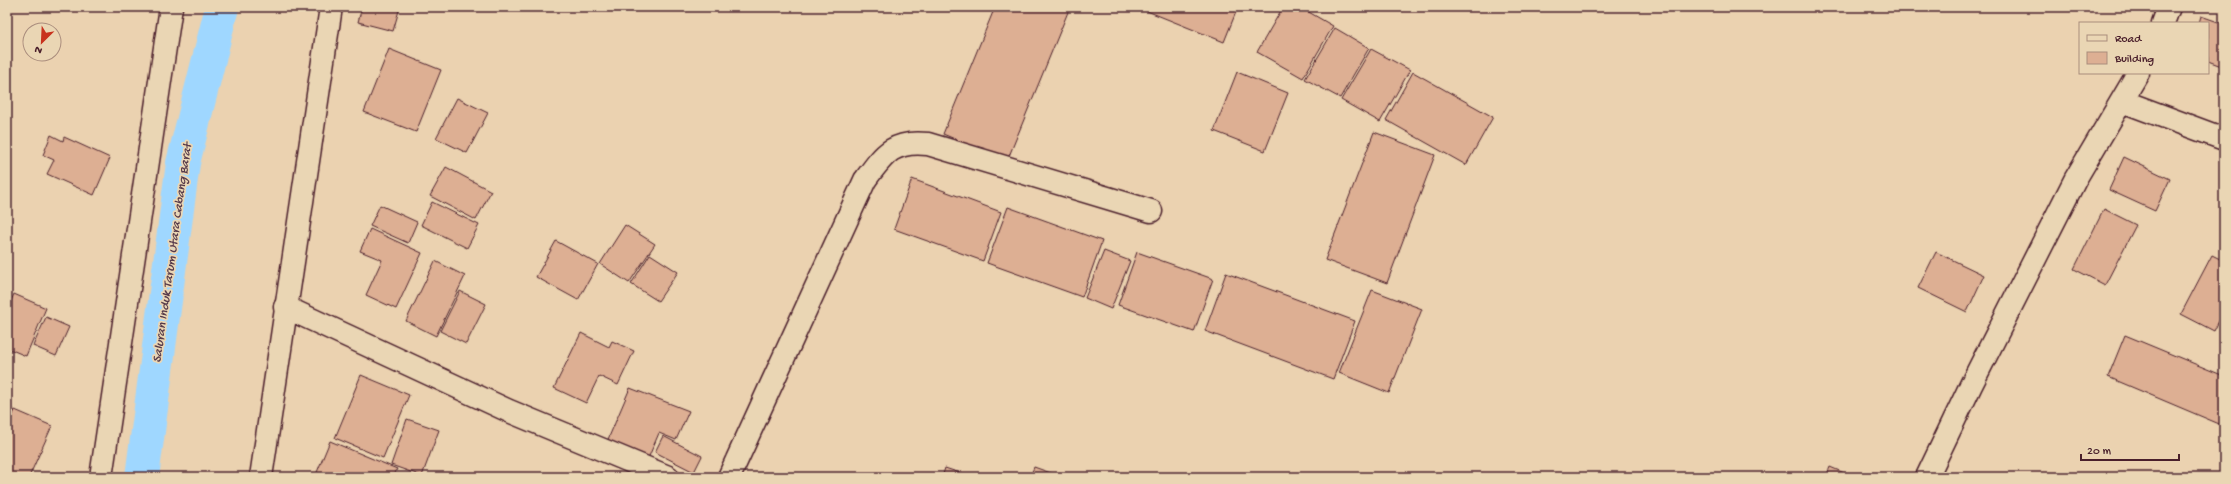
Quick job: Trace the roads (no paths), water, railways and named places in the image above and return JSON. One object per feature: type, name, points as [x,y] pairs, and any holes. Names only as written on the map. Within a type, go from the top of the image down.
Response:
[{"type":"street","points":[[101,477],[171,7]]},
{"type":"street","points":[[261,477],[285,306],[331,7]]},
{"type":"street","points":[[2163,22],[2169,7]]},
{"type":"street","points":[[1927,477],[1971,385],[2076,178],[2137,74]]},
{"type":"street","points":[[2122,101],[2224,139]]},
{"type":"street","points":[[729,477],[865,180],[880,158],[895,146],[911,142],[928,144],[1151,211]]},
{"type":"street","points":[[285,306],[509,411],[668,477]]},
{"type":"waterway","name":"Saluran Induk Tarum Utara Cabang Barat","points":[[142,477],[183,163],[222,7]]}]
